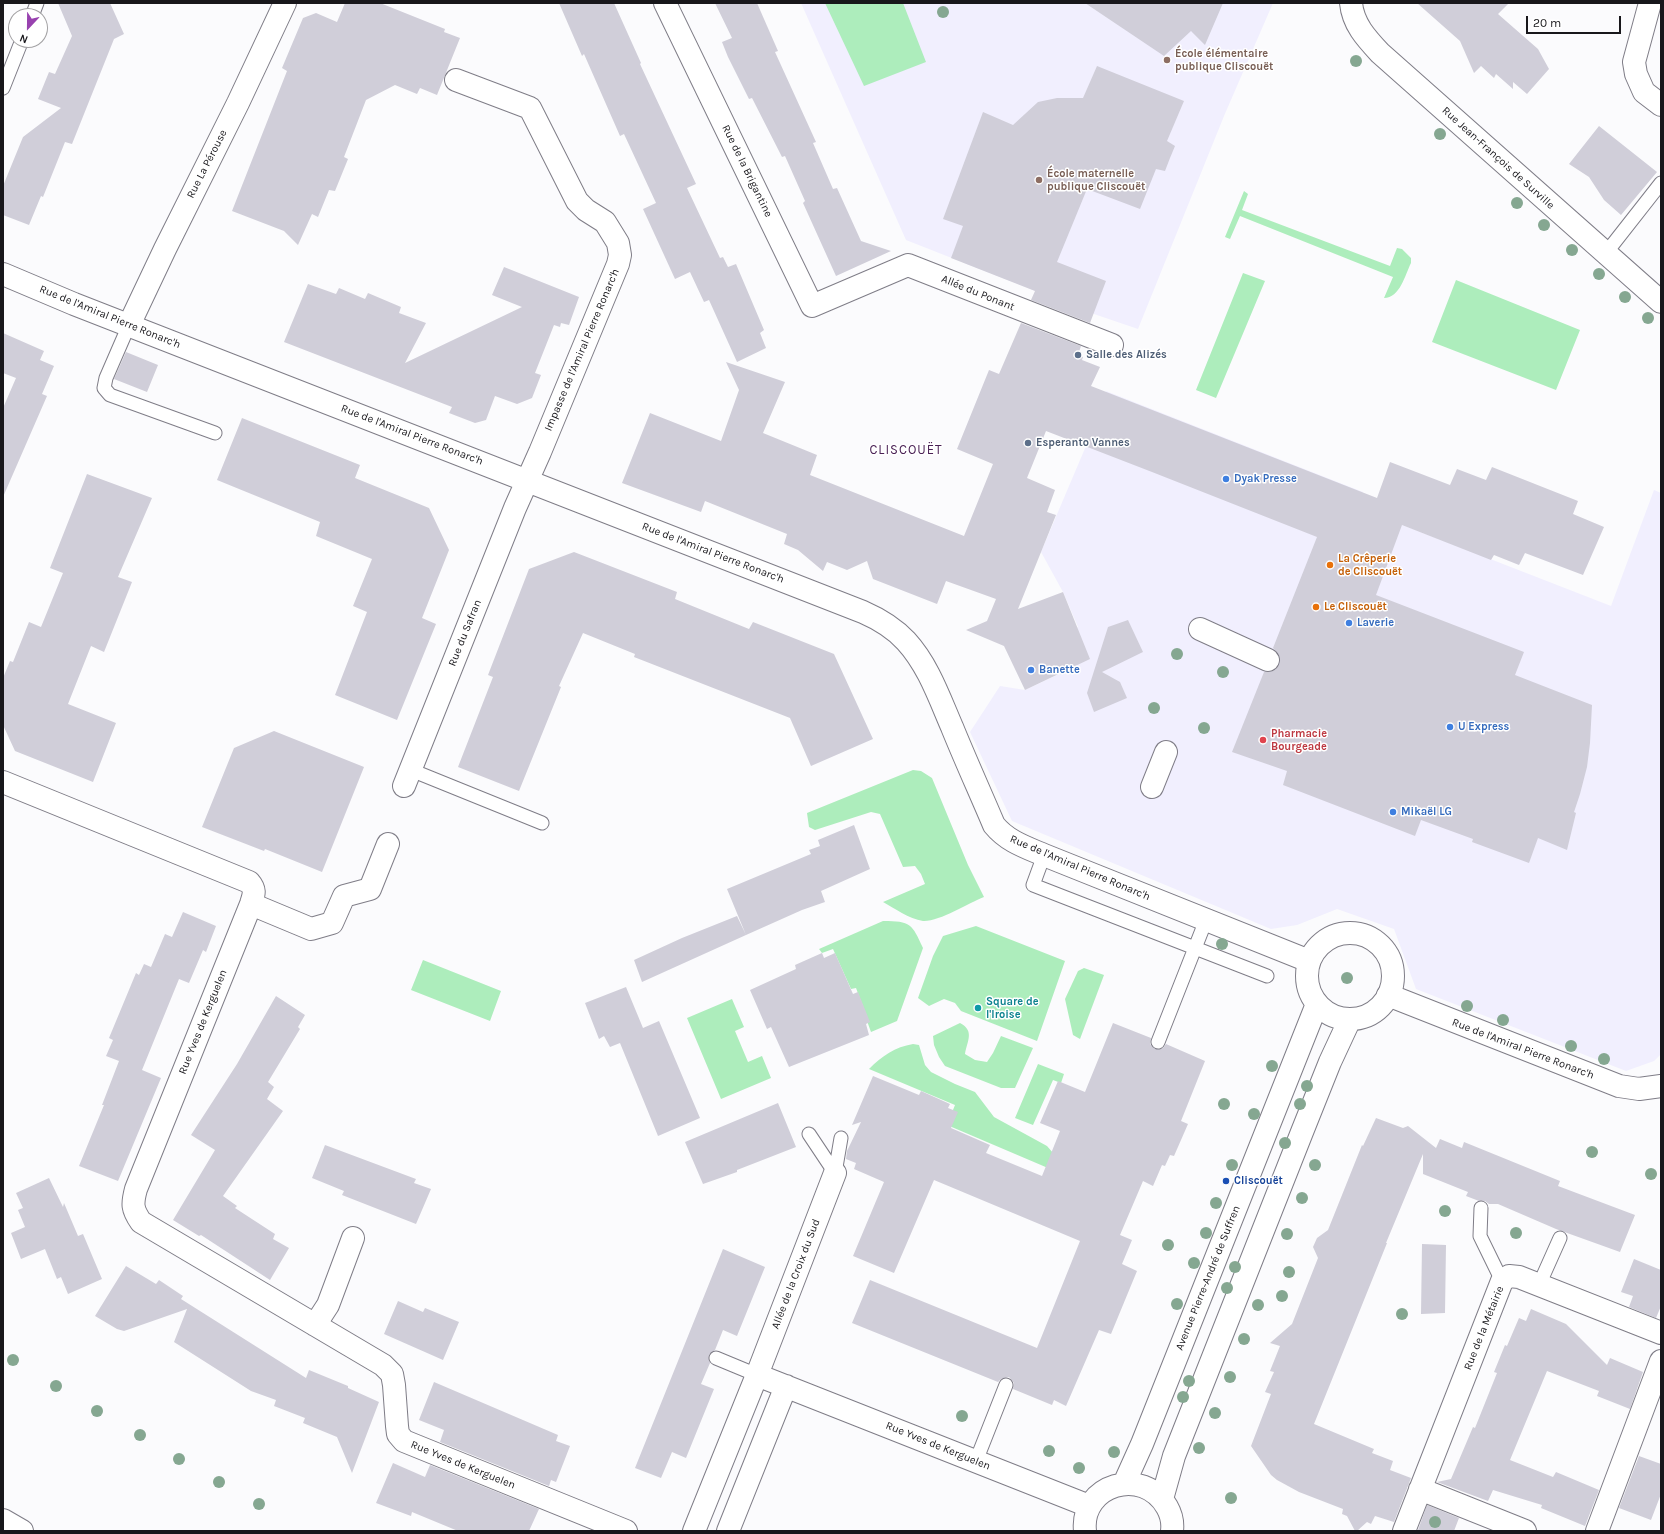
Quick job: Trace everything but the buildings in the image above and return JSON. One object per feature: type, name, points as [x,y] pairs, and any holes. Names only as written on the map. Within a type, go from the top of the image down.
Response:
[{"type":"street","name":"Rue La Pérouse","points":[[129,325],[238,103],[285,3]]},
{"type":"street","name":"Rue de la Brigantine","points":[[665,3],[812,306],[846,292]]},
{"type":"street","name":"Rue Jean-François de Surville","points":[[1351,3],[1355,22],[1380,53],[1661,302]]},
{"type":"street","points":[[1650,3],[1634,62],[1636,74],[1644,92],[1661,105]]},
{"type":"street","name":"Impasse de l'Amiral Pierre Ronarc'h","points":[[456,80],[530,108],[577,201],[586,210],[605,222],[618,243],[620,255],[615,271],[528,480]]},
{"type":"street","name":"Allée du Ponant","points":[[846,292],[908,265],[1112,345]]},
{"type":"street","name":"Rue de l'Amiral Pierre Ronarc'h","points":[[3,274],[129,325],[528,480],[878,619],[894,629],[906,640],[918,655],[936,687],[994,825],[1001,834],[1009,840],[1044,855],[1309,961]]},
{"type":"street","name":"Rue du Safran","points":[[408,778],[528,480]]},
{"type":"street","points":[[1200,629],[1268,660]]},
{"type":"street","points":[[1152,787],[1166,752]]},
{"type":"street","name":"Rue Yves de Kerguelen","points":[[3,782],[249,882],[254,888],[255,893],[251,904],[136,1189],[132,1202],[135,1213],[141,1222],[383,1365],[392,1374],[396,1426],[398,1434],[404,1441],[626,1531]]},
{"type":"street","points":[[251,904],[311,928],[332,923],[344,896],[370,889],[388,844]]},
{"type":"street","points":[[1354,933],[1367,937],[1379,945],[1387,956],[1392,968],[1392,982],[1388,996],[1382,1005],[1373,1013],[1362,1017],[1350,1019],[1332,1015],[1317,1004],[1307,984],[1309,961],[1316,949],[1327,940],[1340,934],[1354,933]]},
{"type":"street","name":"Rue de l'Amiral Pierre Ronarc'h","points":[[1388,996],[1619,1086],[1639,1089],[1661,1086]]},
{"type":"street","name":"Avenue Pierre-André de Suffren","points":[[1124,1484],[1317,1004]]},
{"type":"street","points":[[1162,1499],[1174,1456],[1304,1125],[1330,1062],[1350,1019]]},
{"type":"street","name":"Allée de la Croix du Sud","points":[[757,1375],[835,1173]]},
{"type":"street","points":[[315,1325],[328,1305],[353,1238]]},
{"type":"street","name":"Rue de la Métairie","points":[[1404,1531],[1502,1281],[1509,1276],[1539,1285],[1661,1333]]},
{"type":"street","points":[[1597,1531],[1661,1361]]},
{"type":"street","points":[[694,1531],[757,1375]]},
{"type":"street","name":"Rue Yves de Kerguelen","points":[[757,1375],[1089,1506]]},
{"type":"street","points":[[728,1531],[786,1386]]},
{"type":"street","points":[[1085,1531],[1084,1523],[1089,1506],[1104,1491],[1124,1484],[1138,1484],[1151,1490],[1162,1499],[1170,1513],[1172,1531]]},
{"type":"street","points":[[1420,1489],[1525,1531]]},
{"type":"street","points":[[3,1520],[22,1531]]},
{"type":"lane","points":[[3,88],[19,48]]},
{"type":"lane","points":[[1606,254],[1661,183]]},
{"type":"lane","points":[[129,325],[106,378],[104,388],[110,395],[215,433]]},
{"type":"lane","points":[[408,778],[542,823]]},
{"type":"lane","points":[[1044,855],[1033,885],[1267,976]]},
{"type":"lane","points":[[1158,1042],[1206,920]]},
{"type":"lane","points":[[809,1134],[835,1173]]},
{"type":"lane","points":[[835,1173],[842,1138]]},
{"type":"lane","points":[[1481,1208],[1480,1236],[1502,1281]]},
{"type":"lane","points":[[1539,1285],[1560,1238]]},
{"type":"lane","points":[[716,1358],[757,1375]]},
{"type":"lane","points":[[976,1461],[1006,1385]]},
{"type":"shaded area","name":"École maternelle publique Cliscouët","points":[[801,3],[1273,3],[1224,116],[1138,329],[1094,314],[906,240]]},
{"type":"shaded area","points":[[1106,391],[1363,492],[1360,500],[1372,513],[1611,606],[1654,490],[1661,493],[1661,1054],[1654,1061],[1626,1071],[1416,989],[1394,929],[1337,909],[1297,925],[1271,929],[1012,821],[970,732],[1000,686],[1025,690],[1061,673],[1048,641],[1078,627],[1063,592],[1041,552],[1086,446],[1088,435]]},
{"type":"green space","points":[[825,3],[903,3],[926,62],[864,86]]},
{"type":"green space","points":[[1244,191],[1248,194],[1242,210],[1390,266],[1397,248],[1402,249],[1411,258],[1411,263],[1398,290],[1390,297],[1384,298],[1393,277],[1240,216],[1230,239],[1225,237]]},
{"type":"green space","points":[[1243,273],[1265,281],[1216,398],[1196,390]]},
{"type":"green space","points":[[1456,280],[1580,330],[1556,390],[1432,342]]},
{"type":"green space","points":[[913,770],[921,771],[932,778],[968,865],[984,897],[930,921],[912,918],[883,902],[925,884],[921,874],[915,866],[903,867],[880,814],[871,812],[815,830],[809,827],[807,813]]},
{"type":"green space","points":[[883,921],[905,923],[913,929],[923,948],[897,1021],[871,1032],[856,988],[851,989],[833,949],[822,953],[819,949]]},
{"type":"green space","points":[[976,926],[1065,961],[1037,1041],[961,1011],[955,1003],[944,999],[929,1006],[918,998],[933,956],[943,936]]},
{"type":"green space","points":[[423,960],[501,991],[490,1021],[411,990]]},
{"type":"green space","points":[[1084,968],[1104,975],[1080,1039],[1073,1035],[1065,999],[1078,971]]},
{"type":"green space","points":[[732,999],[744,1027],[735,1031],[748,1062],[762,1056],[771,1078],[721,1099],[687,1018]]},
{"type":"green space","points":[[960,1023],[965,1026],[969,1033],[965,1054],[975,1060],[987,1062],[1001,1036],[1033,1048],[1015,1088],[1001,1088],[945,1066],[934,1045],[933,1036]]},
{"type":"green space","points":[[913,1044],[919,1045],[925,1065],[931,1072],[975,1092],[994,1117],[1047,1146],[1060,1161],[1055,1171],[947,1125],[955,1105],[869,1069],[889,1053],[900,1047]]},
{"type":"green space","points":[[1038,1064],[1064,1074],[1061,1083],[1053,1080],[1033,1125],[1015,1118]]},
{"type":"place","name":"École élémentaire publique Cliscouët","points":[[1167,60]]},
{"type":"place","name":"École maternelle publique Cliscouët","points":[[1039,180]]},
{"type":"place","name":"Salle des Alizés","points":[[1078,355]]},
{"type":"place","name":"Esperanto Vannes","points":[[1028,443]]},
{"type":"place","name":"Dyak Presse","points":[[1226,479]]},
{"type":"place","name":"La Crêperie de Cliscouët","points":[[1330,565]]},
{"type":"place","name":"Le Cliscouët","points":[[1316,607]]},
{"type":"place","name":"Laverie","points":[[1349,623]]},
{"type":"place","name":"Banette","points":[[1031,670]]},
{"type":"place","name":"U Express","points":[[1450,727]]},
{"type":"place","name":"Pharmacie Bourgeade","points":[[1263,740]]},
{"type":"place","name":"Mikaël LG","points":[[1393,812]]},
{"type":"place","name":"Square de l'Iroise","points":[[978,1008]]},
{"type":"place","name":"Cliscouët","points":[[1226,1181]]},
{"type":"district","name":"CLISCOUËT","points":[[906,450]]}]
